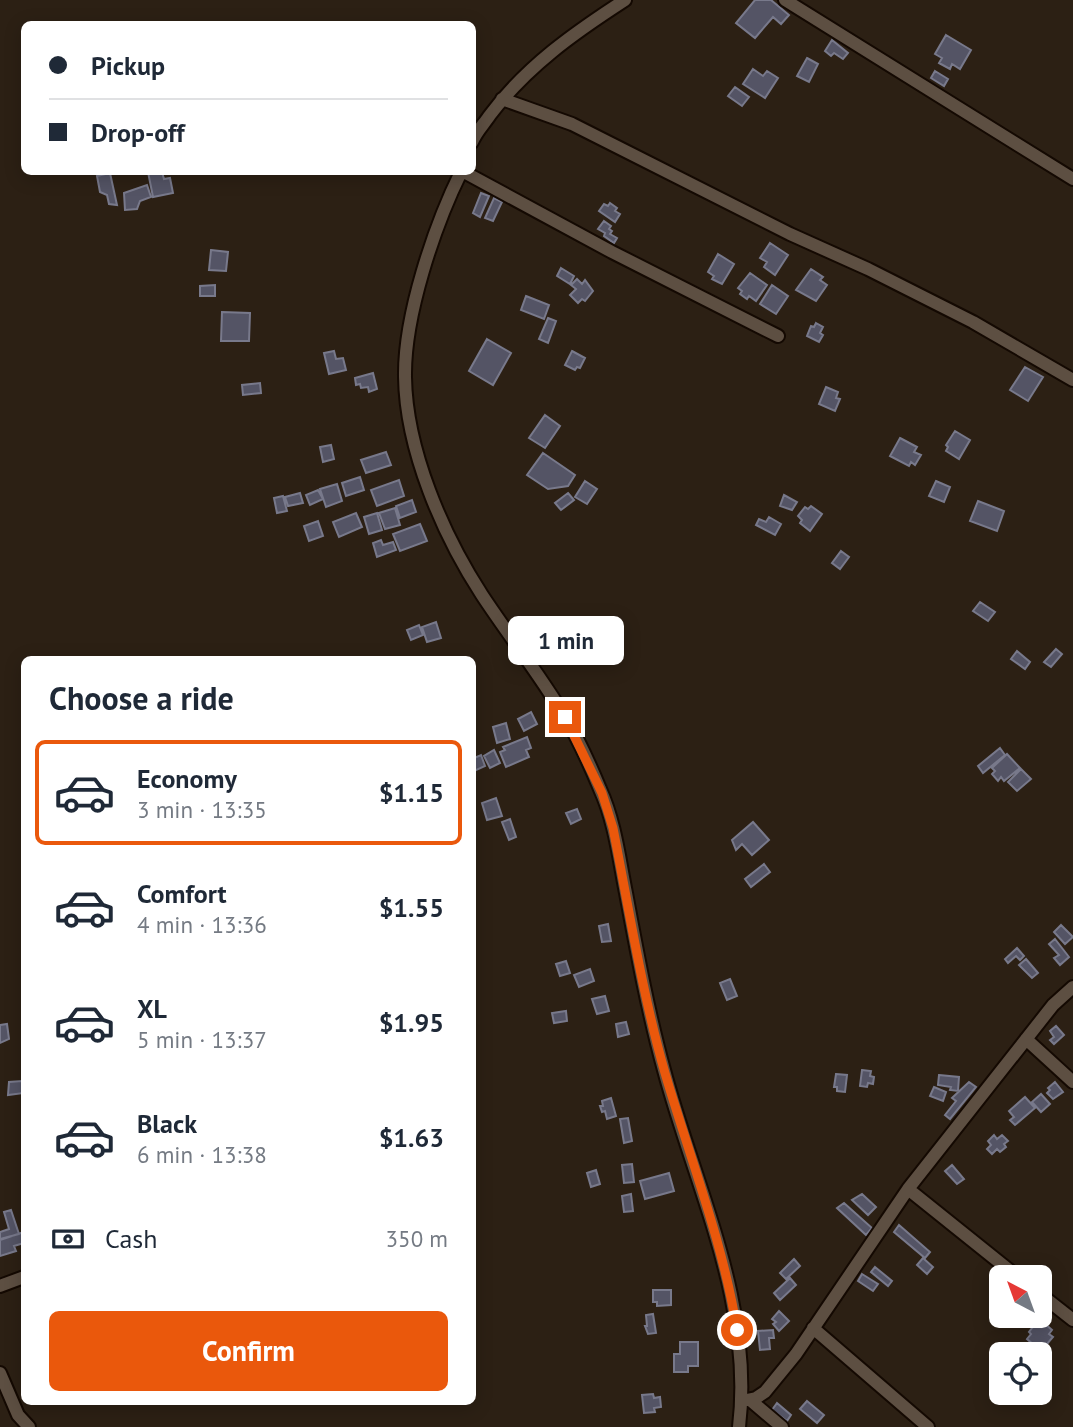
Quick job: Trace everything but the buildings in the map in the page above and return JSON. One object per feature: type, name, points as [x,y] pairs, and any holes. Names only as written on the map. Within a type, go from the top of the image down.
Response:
[{"type":"street","points":[[476,136],[502,99],[542,58],[581,28],[625,0]]},
{"type":"street","points":[[785,0],[1073,179]]},
{"type":"street","points":[[502,99],[572,124],[790,234],[868,269],[973,322],[1073,380]]},
{"type":"street","points":[[460,175],[444,206],[408,338],[405,376],[408,415],[428,490],[451,545],[565,717],[602,793],[613,828],[664,1070],[711,1219],[734,1307],[746,1401],[739,1427]]},
{"type":"street","points":[[468,175],[778,337]]},
{"type":"street","points":[[746,1401],[761,1395],[771,1385],[908,1189],[1026,1039],[1073,987]]},
{"type":"street","points":[[1026,1039],[1073,1082]]},
{"type":"street","points":[[908,1189],[1003,1265]]},
{"type":"street","points":[[0,1286],[21,1278]]},
{"type":"street","points":[[1052,1303],[1073,1320]]},
{"type":"street","points":[[813,1328],[928,1427]]},
{"type":"street","points":[[0,1373],[18,1415],[29,1427]]},
{"type":"street","points":[[746,1401],[782,1427]]},
{"type":"route","points":[[565,717],[602,793],[613,828],[664,1070],[711,1219],[734,1307],[737,1330]]}]
